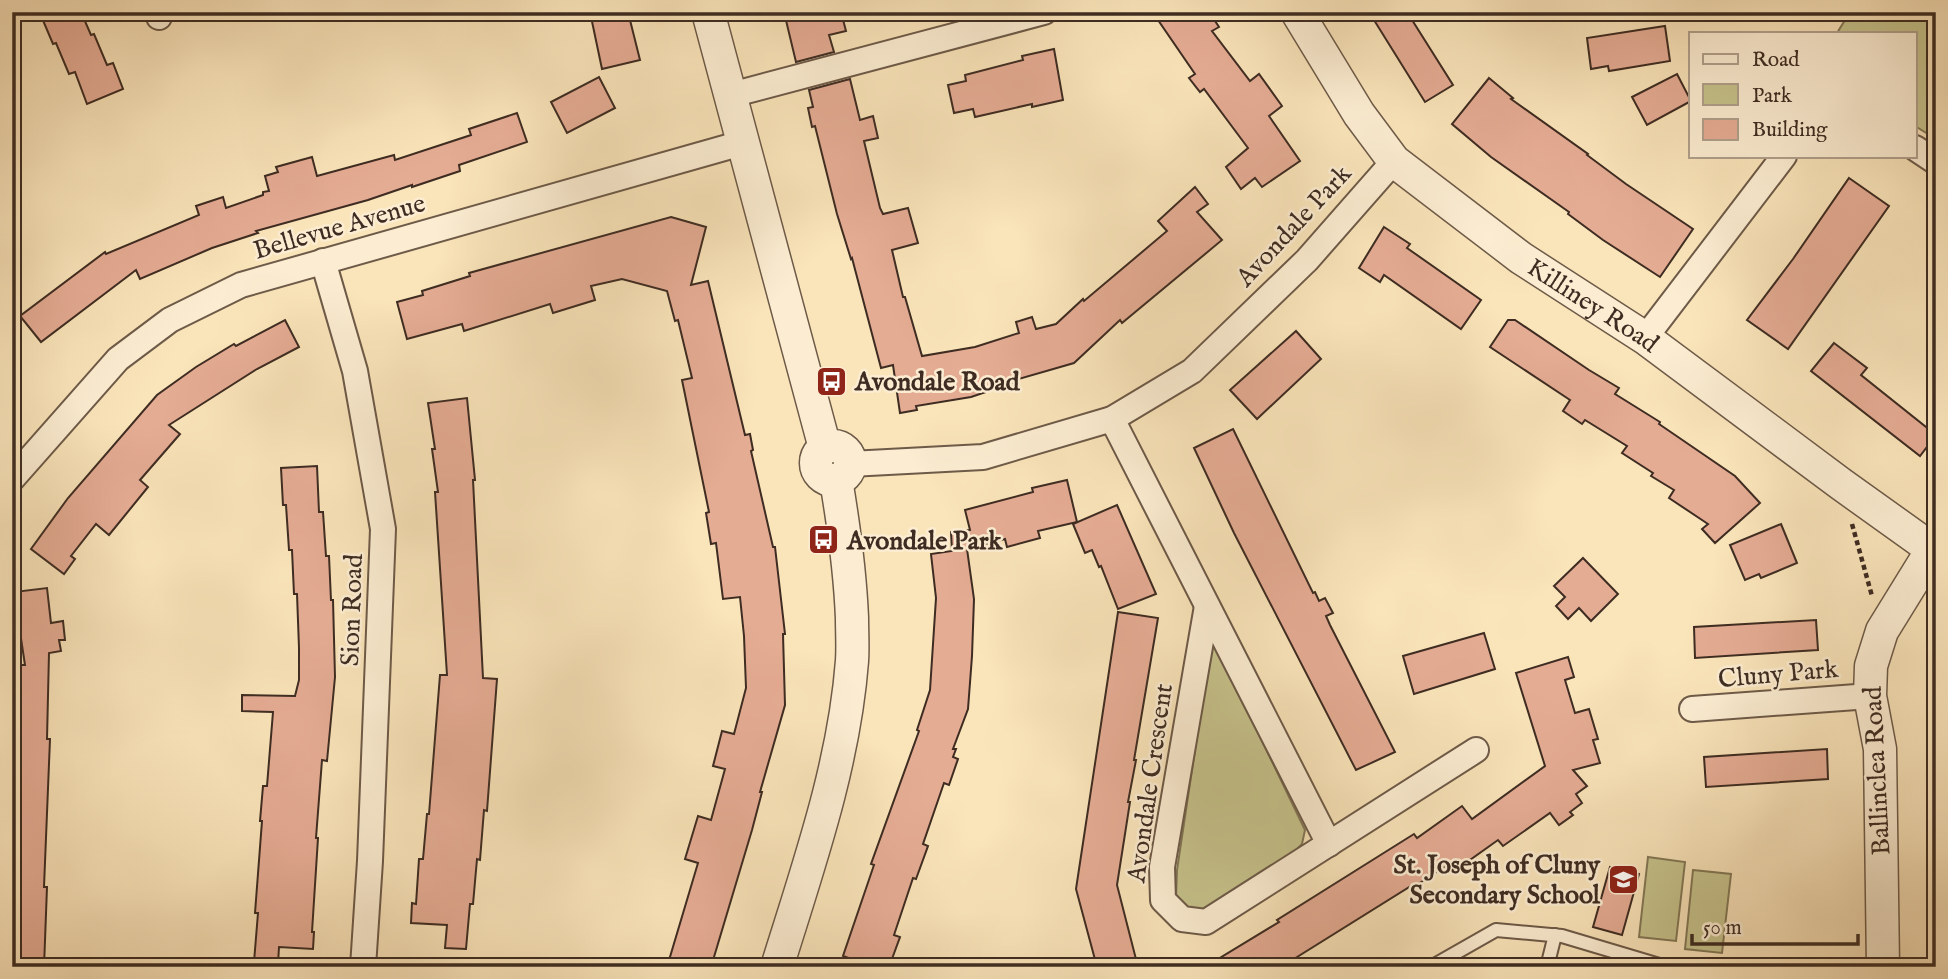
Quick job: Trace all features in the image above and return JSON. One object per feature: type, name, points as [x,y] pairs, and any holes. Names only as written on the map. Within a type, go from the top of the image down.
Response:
[{"type":"street","points":[[708,12],[743,143],[839,468],[850,581],[853,659],[844,723],[832,784],[777,967]]},
{"type":"street","points":[[731,95],[1044,12]]},
{"type":"street","name":"Killiney Road","points":[[1297,12],[1359,114],[1394,161],[1521,258],[1645,338],[1934,551]]},
{"type":"street","name":"Bellevue Avenue","points":[[13,477],[118,359],[170,320],[241,285],[743,143]]},
{"type":"street","points":[[1916,149],[1936,162]]},
{"type":"street","points":[[1645,338],[1782,158]]},
{"type":"street","name":"Avondale Park","points":[[839,468],[983,457],[1112,419],[1192,371],[1307,260],[1394,161]]},
{"type":"street","name":"Sion Road","points":[[323,261],[355,371],[383,529],[371,847],[363,967]]},
{"type":"street","points":[[1112,419],[1329,844]]},
{"type":"street","name":"Ballinclea Road","points":[[1883,967],[1880,749],[1870,696],[1871,666],[1882,631],[1934,551]]},
{"type":"street","name":"Avondale Crescent","points":[[1207,606],[1162,867],[1163,900],[1182,919],[1206,922],[1476,750]]},
{"type":"street","name":"Cluny Park","points":[[1692,709],[1870,696]]},
{"type":"lane","points":[[1430,967],[1496,930],[1555,935],[1666,967]]},
{"type":"lane","points":[[1547,967],[1555,935]]},
{"type":"path","points":[[1841,484],[1882,631]]},
{"type":"green space","points":[[1850,12],[1936,12],[1936,139],[1916,127],[1916,32],[1838,32]]},
{"type":"green space","points":[[1212,637],[1305,830],[1302,844],[1288,858],[1204,916],[1186,912],[1176,897],[1177,870]]},
{"type":"green space","points":[[1648,857],[1685,862],[1676,941],[1639,937]]},
{"type":"green space","points":[[1693,870],[1731,874],[1722,953],[1685,949]]},
{"type":"building","points":[[58,12],[81,12],[107,65],[113,63],[123,89],[87,104],[75,72],[69,74],[42,18]]},
{"type":"building","points":[[590,12],[628,12],[640,60],[602,69]]},
{"type":"building","points":[[784,12],[841,12],[846,31],[829,35],[834,52],[796,62]]},
{"type":"building","points":[[1170,12],[1209,12],[1219,27],[1212,31],[1250,81],[1259,74],[1282,106],[1269,116],[1300,161],[1262,187],[1255,178],[1241,189],[1226,167],[1248,148],[1204,89],[1200,92],[1189,78],[1195,74],[1158,20]]},
{"type":"building","points":[[1369,12],[1407,12],[1453,85],[1425,102]]},
{"type":"building","points":[[1665,26],[1670,61],[1609,71],[1608,66],[1591,69],[1587,38]]},
{"type":"building","points":[[1054,49],[1063,100],[975,117],[973,109],[954,113],[948,85],[966,81],[965,75],[1023,60],[1022,56]]},
{"type":"building","points":[[1677,74],[1689,102],[1647,125],[1632,97]]},
{"type":"building","points":[[599,77],[615,108],[567,133],[551,102]]},
{"type":"building","points":[[1489,78],[1513,98],[1511,99],[1626,184],[1693,229],[1660,277],[1603,240],[1568,214],[1569,212],[1491,157],[1452,124]]},
{"type":"building","points":[[850,79],[860,120],[873,116],[878,138],[864,141],[880,208],[883,214],[908,208],[918,243],[892,250],[903,297],[922,356],[975,347],[1019,333],[1016,322],[1032,317],[1036,329],[1056,324],[1167,231],[1158,221],[1195,187],[1208,204],[1197,212],[1222,240],[1122,323],[1120,320],[1074,363],[1015,380],[1016,382],[971,397],[916,406],[917,410],[900,413],[893,365],[881,368],[808,108],[813,107],[809,90]]},
{"type":"building","points":[[517,113],[527,142],[459,165],[460,171],[256,231],[258,233],[212,248],[140,279],[136,270],[41,342],[20,316],[105,252],[106,254],[199,215],[196,206],[223,197],[226,208],[263,195],[263,192],[269,191],[265,176],[278,172],[276,167],[312,157],[317,176],[394,155],[395,160],[471,135],[469,129]]},
{"type":"building","points":[[1849,178],[1889,206],[1788,349],[1747,320]]},
{"type":"building","points":[[671,217],[706,227],[691,285],[708,281],[745,435],[750,434],[751,451],[775,547],[785,634],[785,705],[752,830],[711,967],[667,967],[698,863],[685,859],[698,816],[711,820],[725,769],[713,766],[722,731],[734,734],[746,688],[744,636],[740,597],[723,599],[716,543],[711,544],[706,513],[709,512],[682,380],[692,378],[678,320],[675,321],[667,291],[622,279],[591,286],[595,300],[553,313],[550,304],[464,331],[462,324],[407,339],[397,302],[423,295],[422,291],[470,276],[469,273]]},
{"type":"building","points":[[1384,227],[1410,244],[1407,248],[1481,300],[1461,329],[1384,275],[1380,282],[1359,268]]},
{"type":"building","points":[[285,320],[299,347],[257,369],[169,425],[180,434],[140,480],[148,487],[109,535],[96,524],[71,556],[75,559],[64,574],[31,549],[68,498],[157,395],[234,344],[236,346]]},
{"type":"building","points":[[1508,320],[1515,320],[1619,388],[1615,394],[1660,422],[1659,424],[1735,476],[1760,503],[1715,543],[1702,529],[1708,524],[1669,498],[1674,490],[1622,453],[1627,446],[1585,420],[1582,424],[1563,411],[1570,400],[1490,347]]},
{"type":"building","points":[[1296,331],[1321,359],[1257,419],[1230,390]]},
{"type":"building","points":[[1834,343],[1867,368],[1861,375],[1936,435],[1920,456],[1811,371]]},
{"type":"building","points":[[467,398],[475,480],[483,678],[497,679],[487,811],[484,810],[480,860],[477,859],[466,949],[445,948],[447,925],[411,923],[412,903],[416,904],[419,859],[423,859],[429,814],[440,675],[447,675],[435,492],[438,492],[432,449],[435,449],[428,403]]},
{"type":"building","points":[[1233,429],[1313,593],[1315,592],[1319,601],[1325,598],[1333,613],[1326,616],[1330,625],[1395,752],[1356,770],[1234,533],[1194,448]]},
{"type":"building","points":[[317,466],[319,512],[323,512],[333,600],[335,677],[327,761],[322,760],[316,838],[313,949],[279,947],[278,964],[254,962],[260,821],[263,786],[267,786],[273,712],[242,711],[242,695],[295,696],[299,680],[297,594],[294,594],[292,550],[289,550],[281,468]]},
{"type":"building","points":[[1067,480],[1077,522],[1038,531],[1040,538],[1007,547],[1005,539],[967,549],[974,599],[972,656],[968,709],[953,749],[956,749],[953,757],[958,759],[949,785],[944,783],[923,844],[928,846],[916,879],[913,878],[894,935],[900,937],[889,967],[874,967],[843,956],[874,865],[871,864],[919,731],[917,730],[930,690],[936,598],[931,554],[952,551],[951,532],[970,530],[965,510],[1033,492],[1032,488]]},
{"type":"building","points":[[1117,505],[1156,594],[1118,609],[1101,566],[1099,567],[1092,550],[1085,553],[1073,524]]},
{"type":"building","points":[[1781,524],[1797,563],[1761,578],[1759,574],[1745,580],[1730,545]]},
{"type":"building","points":[[1583,558],[1618,594],[1591,621],[1579,608],[1568,619],[1556,606],[1565,597],[1554,586]]},
{"type":"building","points":[[47,588],[51,623],[63,621],[65,640],[59,640],[61,651],[49,653],[47,739],[50,739],[44,887],[47,887],[44,967],[12,967],[15,870],[12,870],[12,862],[18,723],[14,723],[16,665],[25,665],[14,592]]},
{"type":"building","points":[[1118,612],[1158,618],[1134,760],[1117,885],[1138,967],[1097,967],[1076,889]]},
{"type":"building","points":[[1816,620],[1818,650],[1695,658],[1694,627]]},
{"type":"building","points":[[1484,633],[1495,669],[1414,694],[1403,656]]},
{"type":"building","points":[[1568,657],[1574,677],[1565,680],[1575,713],[1589,709],[1598,739],[1593,740],[1600,763],[1573,770],[1587,786],[1576,794],[1582,803],[1570,812],[1573,815],[1559,825],[1550,813],[1503,846],[1498,840],[1460,867],[1455,860],[1281,967],[1205,967],[1414,834],[1417,838],[1462,806],[1472,819],[1545,766],[1516,673]]},
{"type":"building","points":[[1827,749],[1828,779],[1706,787],[1704,757]]},
{"type":"building","points":[[1610,867],[1639,874],[1622,935],[1593,927]]},
{"type":"place","name":"Avondale Road","points":[[832,381]]},
{"type":"place","name":"Avondale Park","points":[[824,540]]},
{"type":"place","name":"St. Joseph of Cluny Secondary School","points":[[1623,879]]}]
